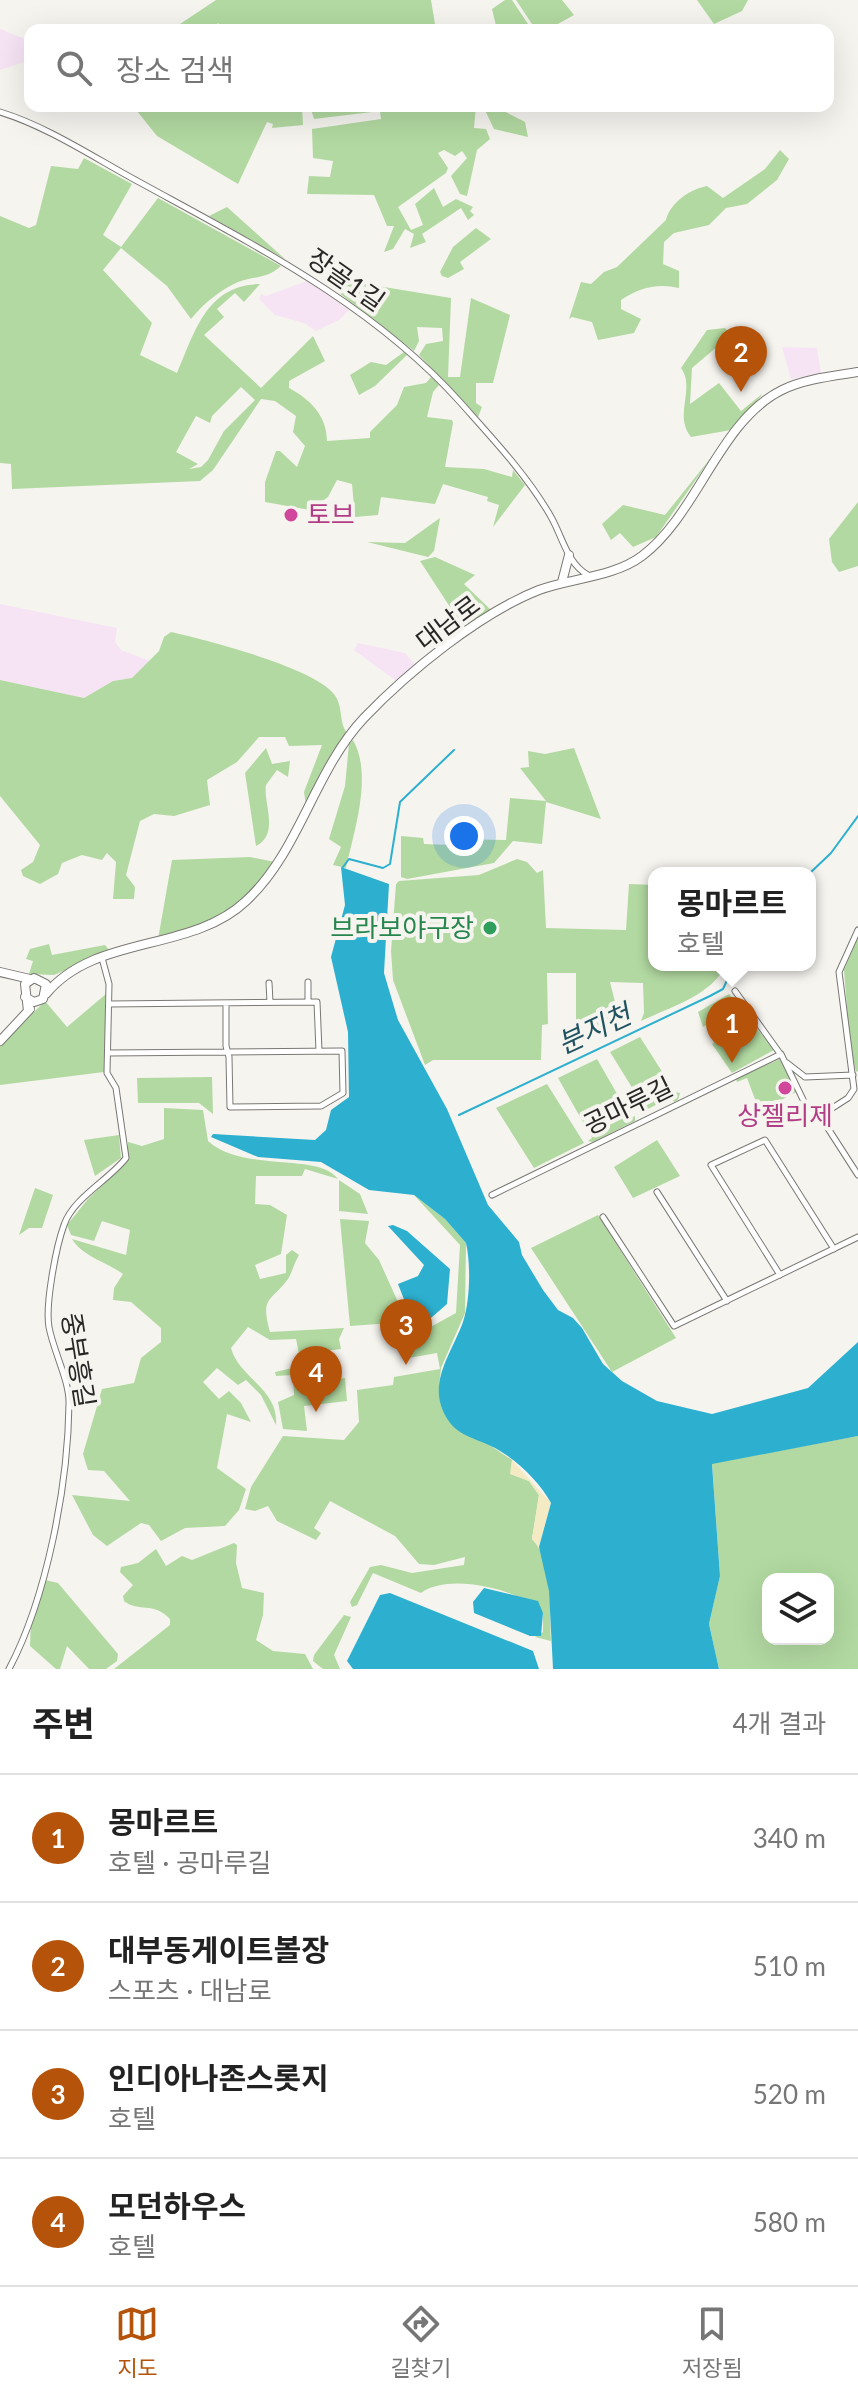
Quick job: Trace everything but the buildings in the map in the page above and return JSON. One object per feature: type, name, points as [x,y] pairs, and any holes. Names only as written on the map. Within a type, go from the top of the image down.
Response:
[{"type":"street","name":"장골1길","points":[[0,112],[54,136],[287,264],[374,323],[438,379],[501,448],[548,511],[578,569],[588,575]]},
{"type":"street","name":"대남로","points":[[57,981],[102,958],[197,931],[234,911],[270,873],[334,760],[362,720],[470,630],[522,598],[562,582],[633,562],[657,542],[743,423],[770,397],[799,384],[858,372]]},
{"type":"street","points":[[562,582],[569,555]]},
{"type":"street","points":[[858,930],[840,967],[853,1075],[851,1096],[820,1116],[858,1175]]},
{"type":"street","points":[[102,958],[109,984],[108,1053],[228,1052],[319,1051],[342,1051],[345,1091],[321,1106],[230,1107],[228,1052],[226,1003]]},
{"type":"street","points":[[0,972],[15,977],[57,981]]},
{"type":"street","points":[[15,977],[28,1011]]},
{"type":"street","points":[[24,994],[30,979]]},
{"type":"street","points":[[41,980],[46,984],[43,998]]},
{"type":"street","points":[[0,1041],[57,981]]},
{"type":"street","points":[[308,982],[308,1002]]},
{"type":"street","points":[[269,983],[270,1002]]},
{"type":"street","points":[[735,991],[795,1071],[805,1077],[853,1075]]},
{"type":"street","points":[[24,994],[43,998]]},
{"type":"street","points":[[109,1004],[317,1002],[319,1051]]},
{"type":"street","name":"중부흥길","points":[[9,1669],[22,1644],[44,1574],[69,1456],[69,1400],[48,1319],[63,1226],[87,1196],[126,1158],[116,1088],[109,1078],[108,1053]]},
{"type":"street","points":[[781,1054],[810,1114]]},
{"type":"street","name":"공마루길","points":[[492,1195],[781,1054]]},
{"type":"street","points":[[780,1275],[711,1165],[765,1140],[834,1249]]},
{"type":"street","points":[[657,1192],[727,1301]]},
{"type":"street","points":[[603,1217],[672,1325],[858,1237]]},
{"type":"shaded area","points":[[0,29],[24,39],[24,62],[0,70]]},
{"type":"shaded area","points":[[307,281],[349,310],[339,320],[316,331],[304,323],[275,315],[259,299],[261,294],[266,296]]},
{"type":"shaded area","points":[[782,347],[817,348],[821,373],[791,379]]},
{"type":"shaded area","points":[[0,604],[117,628],[115,642],[121,650],[150,661],[132,678],[113,681],[84,698],[0,680]]},
{"type":"shaded area","points":[[358,643],[405,653],[418,668],[399,683],[354,650]]},
{"type":"green space","points":[[216,0],[431,0],[435,24],[218,23],[180,24]]},
{"type":"green space","points":[[505,0],[512,0],[528,24],[496,24],[492,9]]},
{"type":"green space","points":[[516,0],[562,0],[574,15],[558,24],[532,24]]},
{"type":"green space","points":[[697,0],[748,0],[742,11],[714,24]]},
{"type":"green space","points":[[138,112],[302,112],[303,125],[272,128],[273,124],[267,122],[238,184],[157,136]]},
{"type":"green space","points":[[312,112],[372,112],[314,119]]},
{"type":"green space","points":[[380,112],[475,112],[474,128],[486,129],[490,139],[477,150],[467,196],[460,194],[451,176],[467,158],[462,151],[455,156],[444,150],[438,153],[448,168],[446,173],[398,207],[411,230],[423,225],[415,204],[434,188],[443,207],[456,199],[473,207],[470,211],[474,215],[468,220],[461,208],[422,234],[426,242],[410,248],[414,234],[405,229],[393,249],[384,252],[394,226],[387,226],[374,195],[307,194],[309,176],[330,177],[333,161],[313,158],[312,129],[381,119]]},
{"type":"green space","points":[[486,112],[506,112],[525,122],[528,137],[494,129]]},
{"type":"green space","points":[[780,150],[789,159],[777,180],[747,204],[726,208],[709,225],[674,233],[664,242],[663,264],[679,271],[679,288],[649,287],[621,300],[621,309],[641,319],[634,333],[598,340],[592,322],[569,319],[581,282],[591,284],[604,272],[617,267],[666,220],[682,198],[707,186],[723,198],[765,169]]},
{"type":"green space","points":[[84,158],[132,184],[103,235],[121,247],[158,198],[281,266],[271,273],[225,289],[191,319],[167,286],[121,248],[103,270],[152,323],[140,355],[177,373],[197,327],[215,302],[242,286],[260,284],[244,302],[235,293],[217,309],[224,317],[204,335],[261,388],[313,336],[325,361],[289,381],[289,388],[316,409],[324,424],[327,441],[370,438],[370,432],[397,405],[404,387],[426,383],[431,377],[439,385],[433,392],[427,417],[452,420],[453,423],[445,467],[484,469],[512,477],[513,470],[525,485],[493,527],[499,505],[487,501],[488,497],[443,484],[435,504],[381,497],[378,515],[355,517],[352,484],[337,480],[328,497],[310,510],[265,502],[265,482],[276,451],[280,451],[297,467],[305,446],[293,432],[296,416],[275,401],[261,399],[213,470],[200,481],[12,489],[11,464],[0,463],[0,216],[29,228],[36,225],[51,166],[78,169]],"holes":[[[241,387],[255,400],[224,431],[208,460],[201,467],[189,469],[198,464],[176,452],[196,416],[210,423],[212,416]]]},
{"type":"green space","points":[[227,207],[285,259],[209,216]]},
{"type":"green space","points":[[476,228],[491,239],[460,262],[464,269],[448,278],[442,276],[440,272],[453,247]]},
{"type":"green space","points":[[341,280],[451,298],[448,377],[460,377],[471,298],[510,315],[493,383],[476,383],[476,403],[482,407],[478,417],[419,355],[426,344],[443,341],[442,328],[417,327],[419,341],[414,351],[334,289]]},
{"type":"green space","points":[[725,328],[731,335],[692,368],[690,404],[719,383],[741,411],[762,394],[731,430],[691,437],[684,420],[686,385],[681,368],[707,330]]},
{"type":"green space","points":[[404,352],[407,355],[375,386],[359,395],[350,375],[371,362],[386,365]]},
{"type":"green space","points":[[713,455],[656,537],[633,547],[620,533],[611,540],[602,524],[623,505],[665,515]]},
{"type":"green space","points":[[858,502],[858,566],[839,572],[832,562],[829,539]]},
{"type":"green space","points":[[440,518],[434,551],[428,557],[367,542],[405,543]]},
{"type":"green space","points":[[435,557],[475,575],[464,584],[492,611],[465,630],[420,561]]},
{"type":"green space","points":[[171,632],[282,664],[321,683],[333,693],[347,733],[306,806],[304,792],[322,745],[289,746],[285,737],[259,737],[237,762],[207,780],[210,805],[174,816],[154,814],[140,821],[126,875],[135,887],[134,899],[113,899],[116,862],[107,853],[102,860],[82,855],[62,863],[58,874],[40,884],[23,876],[21,870],[33,862],[40,845],[0,796],[0,680],[84,698],[113,681],[132,678],[159,651],[164,637]]},
{"type":"green space","points":[[353,740],[359,754],[362,786],[346,868],[333,865],[341,847],[329,839],[345,786],[349,744]]},
{"type":"green space","points":[[266,748],[272,764],[290,761],[288,777],[277,770],[266,785],[269,826],[263,841],[256,846],[245,773]]},
{"type":"green space","points":[[574,748],[601,819],[546,802],[542,844],[513,841],[494,863],[407,879],[401,877],[401,836],[423,838],[424,844],[453,845],[453,839],[506,840],[510,798],[546,801],[520,768],[529,767],[528,751],[545,754]]},
{"type":"green space","points":[[250,857],[275,862],[236,904],[211,920],[158,939],[172,860]]},
{"type":"green space","points":[[517,859],[527,862],[537,873],[543,870],[546,928],[626,930],[629,884],[648,885],[648,971],[722,971],[700,993],[641,1021],[644,1013],[643,983],[610,982],[619,1018],[592,1030],[588,1021],[576,1025],[576,973],[547,973],[548,1024],[542,1025],[541,1060],[433,1060],[425,1065],[393,980],[391,951],[396,884],[399,881],[479,875]]},
{"type":"green space","points":[[858,938],[856,1072],[850,1047],[844,970]]},
{"type":"green space","points":[[49,944],[52,955],[105,945],[110,951],[54,975],[29,974],[33,961],[26,959],[30,949]]},
{"type":"green space","points":[[106,994],[104,1072],[0,1085],[0,1046],[45,1001],[67,1027]]},
{"type":"green space","points":[[729,994],[774,1050],[732,1073],[712,1044],[715,1042],[706,1025],[703,1027],[698,1012]]},
{"type":"green space","points":[[640,1037],[675,1092],[680,1093],[678,1100],[674,1102],[671,1097],[646,1110],[610,1052]]},
{"type":"green space","points":[[597,1059],[631,1118],[635,1116],[635,1121],[593,1142],[588,1141],[592,1138],[558,1078]]},
{"type":"green space","points":[[780,1059],[796,1092],[774,1104],[783,1124],[767,1131],[747,1078],[737,1082],[736,1079]]},
{"type":"green space","points":[[212,1077],[213,1114],[199,1103],[138,1103],[137,1078]]},
{"type":"green space","points":[[547,1084],[584,1143],[534,1168],[496,1108]]},
{"type":"green space","points":[[164,1108],[203,1110],[208,1141],[223,1151],[240,1157],[315,1166],[338,1179],[305,1169],[302,1176],[256,1176],[255,1204],[270,1205],[287,1215],[281,1254],[255,1265],[260,1279],[286,1273],[286,1255],[292,1250],[299,1255],[288,1279],[267,1305],[270,1332],[344,1328],[339,1339],[341,1349],[299,1354],[296,1339],[270,1340],[248,1327],[231,1348],[242,1368],[271,1402],[276,1425],[261,1395],[246,1380],[238,1385],[217,1368],[203,1382],[219,1399],[229,1391],[241,1403],[251,1422],[227,1414],[217,1468],[246,1489],[239,1510],[225,1526],[185,1528],[161,1541],[149,1525],[141,1523],[107,1546],[93,1535],[72,1495],[130,1501],[104,1471],[88,1470],[83,1454],[102,1389],[134,1383],[141,1358],[161,1342],[161,1328],[131,1302],[113,1300],[114,1288],[123,1274],[89,1255],[72,1239],[126,1255],[130,1230],[102,1221],[94,1241],[71,1235],[67,1225],[88,1199],[128,1161],[128,1142],[142,1146],[164,1139]]},
{"type":"green space","points":[[119,1135],[121,1158],[95,1176],[84,1140]]},
{"type":"green space","points":[[657,1140],[680,1176],[633,1198],[614,1167]]},
{"type":"green space","points":[[339,1180],[360,1194],[368,1214],[339,1211]]},
{"type":"green space","points":[[35,1188],[53,1195],[42,1228],[29,1228],[19,1235]]},
{"type":"green space","points":[[414,1195],[445,1219],[466,1243],[465,1313],[441,1368],[439,1386],[491,1446],[512,1460],[511,1474],[529,1481],[539,1495],[532,1539],[539,1548],[547,1573],[551,1641],[535,1637],[543,1632],[543,1613],[519,1597],[481,1586],[442,1585],[421,1593],[373,1573],[357,1605],[352,1607],[350,1602],[370,1567],[381,1565],[412,1573],[464,1565],[465,1557],[434,1565],[419,1564],[395,1536],[330,1501],[314,1528],[321,1533],[316,1540],[277,1521],[268,1506],[255,1511],[245,1509],[251,1487],[283,1436],[344,1440],[359,1422],[357,1390],[393,1385],[394,1377],[440,1369],[437,1353],[403,1359],[404,1328],[425,1330],[456,1313],[460,1245]]},
{"type":"green space","points":[[598,1215],[676,1338],[612,1372],[531,1248]]},
{"type":"green space","points":[[340,1219],[369,1221],[365,1243],[379,1260],[407,1322],[350,1326]]},
{"type":"green space","points":[[301,1366],[303,1383],[345,1378],[347,1401],[304,1406],[307,1431],[283,1429],[278,1402],[294,1395],[293,1375],[276,1376],[275,1372]]},
{"type":"green space","points":[[858,1436],[858,1669],[719,1669],[709,1624],[720,1576],[712,1463]]},
{"type":"green space","points":[[234,1543],[237,1545],[236,1563],[242,1588],[264,1593],[263,1615],[256,1640],[273,1651],[305,1654],[313,1669],[114,1669],[170,1625],[170,1619],[158,1610],[124,1601],[123,1596],[133,1585],[120,1572],[121,1567],[138,1563],[156,1549],[166,1566],[182,1556],[192,1560]]},
{"type":"green space","points":[[45,1580],[58,1583],[118,1654],[117,1661],[106,1669],[89,1669],[67,1646],[60,1669],[56,1669],[30,1646],[31,1621]]},
{"type":"green space","points":[[344,1615],[351,1617],[334,1655],[340,1669],[323,1669],[313,1661],[314,1655]]},
{"type":"sand","points":[[512,1460],[551,1503],[539,1547],[532,1539],[539,1495],[529,1481],[510,1474]]},
{"type":"water","points":[[341,867],[389,884],[384,973],[398,1020],[447,1109],[488,1205],[519,1242],[522,1255],[543,1290],[558,1310],[573,1318],[582,1328],[603,1364],[622,1381],[657,1401],[712,1414],[808,1388],[858,1342],[858,1436],[712,1464],[720,1576],[709,1624],[719,1669],[553,1669],[549,1591],[539,1547],[551,1503],[534,1479],[511,1459],[453,1426],[439,1395],[442,1370],[463,1322],[467,1304],[469,1272],[466,1243],[445,1219],[414,1195],[369,1190],[321,1162],[258,1157],[211,1137],[213,1134],[315,1140],[326,1130],[331,1110],[349,1097],[348,1032],[331,957],[345,905]]},
{"type":"water","points":[[388,1226],[407,1231],[450,1269],[447,1304],[424,1324],[412,1320],[398,1284],[418,1276],[424,1265]]},
{"type":"water","points":[[484,1588],[538,1601],[543,1613],[541,1636],[530,1636],[474,1613],[473,1602]]},
{"type":"water","points":[[390,1593],[533,1651],[539,1669],[353,1669],[347,1661],[380,1595]]},
{"type":"waterway","points":[[343,867],[349,859],[383,868],[390,864],[400,802],[454,750]]},
{"type":"waterway","name":"분지천","points":[[816,867],[831,853],[858,816]]},
{"type":"waterway","name":"분지천","points":[[459,1115],[710,996],[723,989],[731,971]]},
{"type":"place","name":"대부동게이트볼장","points":[[741,392]]},
{"type":"place","name":"토브","points":[[291,515]]},
{"type":"place","name":"브라보야구장","points":[[490,928]]},
{"type":"place","name":"몽마르트","points":[[732,1063]]},
{"type":"place","name":"상젤리제","points":[[785,1088]]},
{"type":"place","name":"인디아나존스롯지","points":[[406,1365]]},
{"type":"place","name":"모던하우스","points":[[316,1412]]}]
